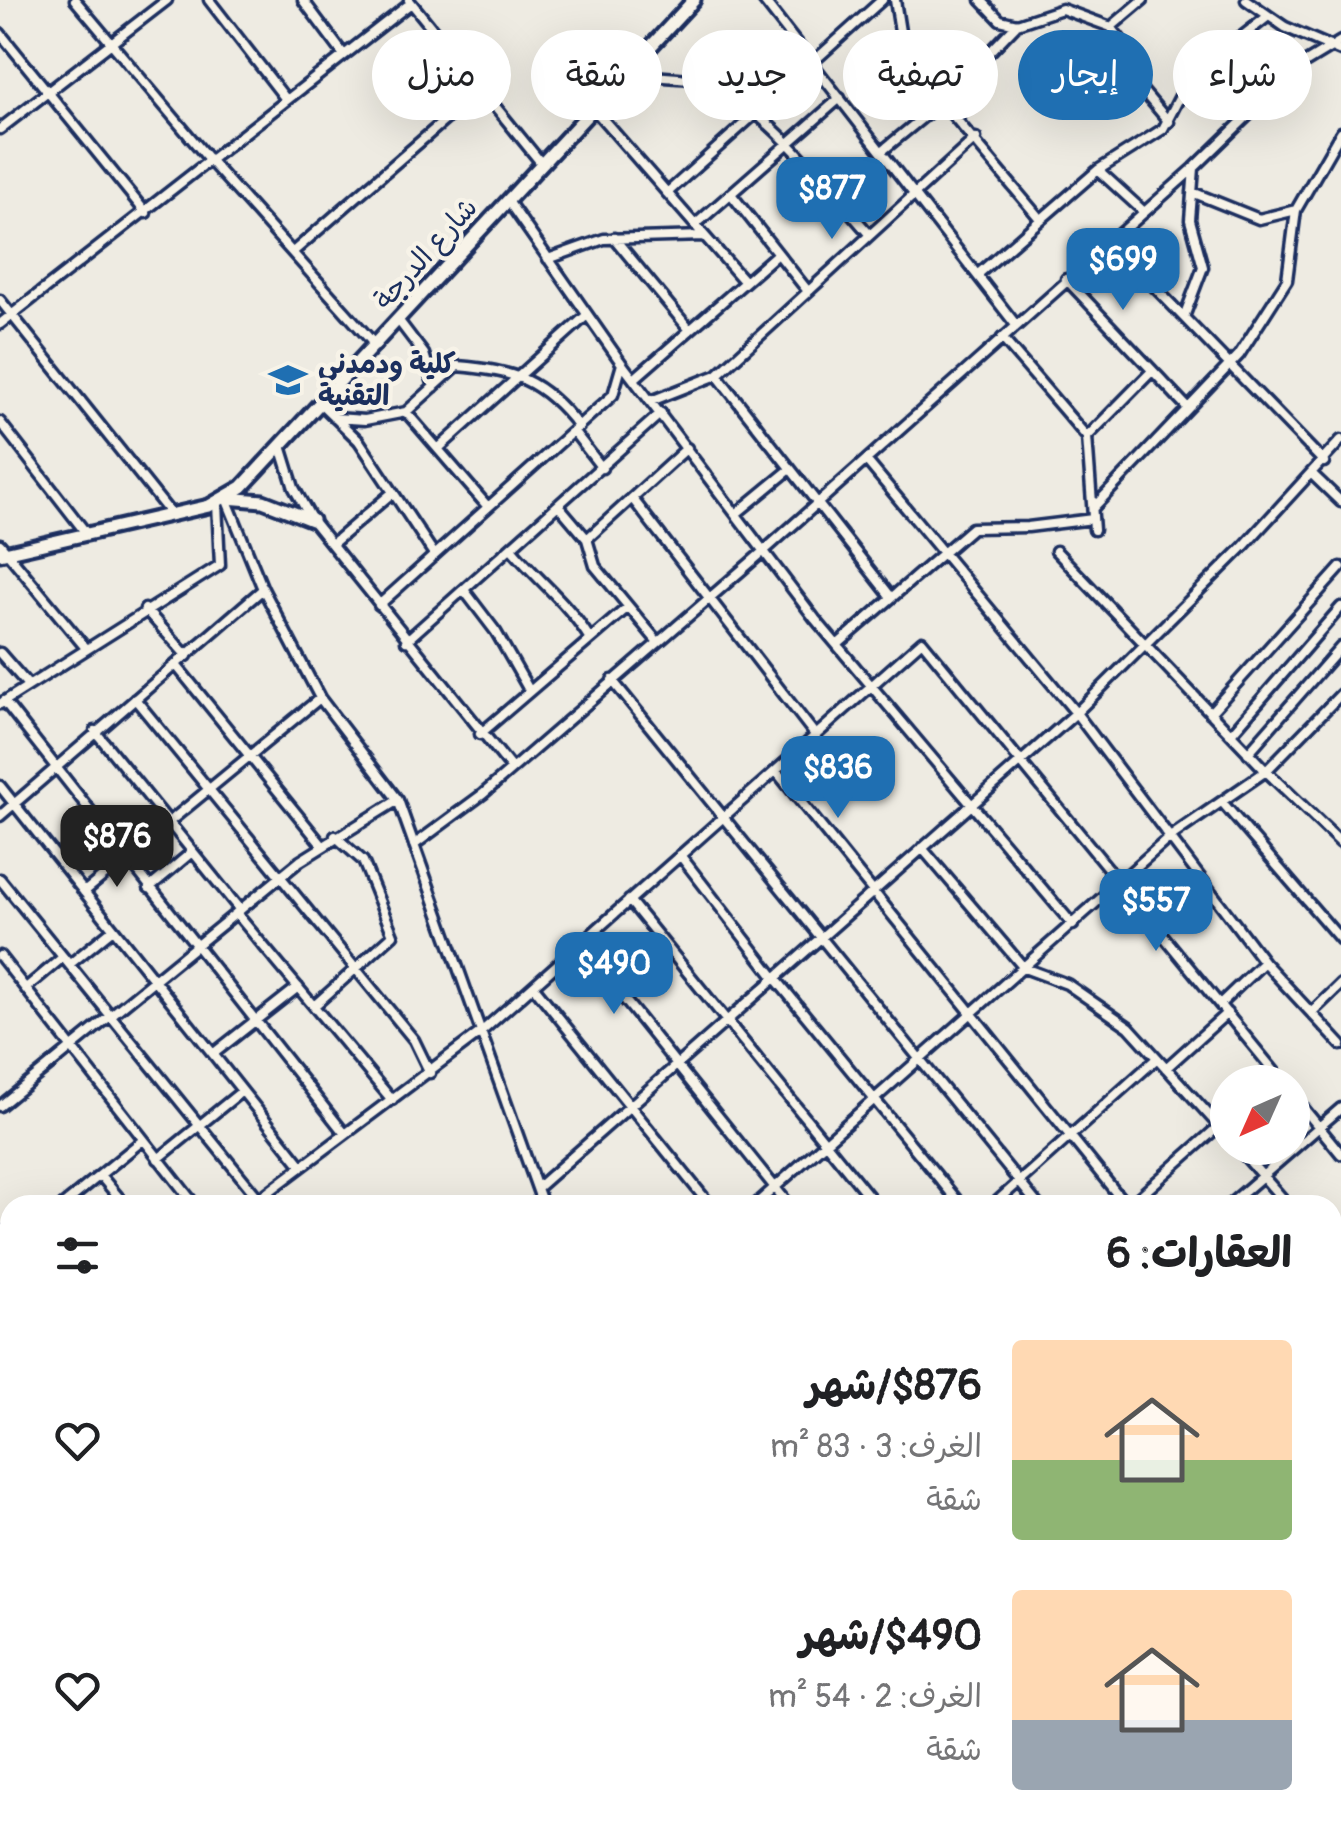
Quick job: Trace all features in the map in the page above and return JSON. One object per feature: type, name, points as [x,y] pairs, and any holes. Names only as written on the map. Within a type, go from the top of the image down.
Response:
[{"type":"street","points":[[75,0],[212,163],[376,346]]},
{"type":"street","points":[[0,129],[168,0]]},
{"type":"street","points":[[208,0],[285,98]]},
{"type":"street","points":[[303,0],[344,55]]},
{"type":"street","name":"شارع الدرجة","points":[[662,34],[694,0]]},
{"type":"street","points":[[763,0],[788,30]]},
{"type":"street","points":[[823,52],[882,0]]},
{"type":"street","points":[[894,0],[898,30]]},
{"type":"street","points":[[982,0],[1000,20],[1016,24]]},
{"type":"street","points":[[1111,27],[1143,0]]},
{"type":"street","points":[[1246,0],[1266,17],[1341,51]]},
{"type":"street","points":[[0,324],[212,163],[285,98],[410,2],[433,30]]},
{"type":"street","points":[[998,43],[1016,24],[1057,5],[1111,27],[1121,40],[1137,84],[1169,122]]},
{"type":"street","points":[[977,275],[1098,170],[1169,122],[1190,77],[1266,17]]},
{"type":"street","points":[[0,33],[146,213]]},
{"type":"street","points":[[414,845],[512,770],[765,550],[1194,168],[1275,87],[1341,41]]},
{"type":"street","points":[[823,75],[1016,325]]},
{"type":"street","points":[[695,225],[840,98]]},
{"type":"street","points":[[294,252],[446,120]]},
{"type":"street","points":[[506,120],[542,164]]},
{"type":"street","name":"شارع الدرجة","points":[[2,550],[222,501],[282,449],[582,120]]},
{"type":"street","points":[[603,120],[744,281]]},
{"type":"street","points":[[667,193],[747,120]]},
{"type":"street","points":[[760,120],[869,234]]},
{"type":"street","points":[[882,152],[920,120]]},
{"type":"street","points":[[960,120],[1040,220]]},
{"type":"street","points":[[1094,508],[1230,365],[1286,280],[1296,210],[1341,132]]},
{"type":"street","points":[[652,400],[718,375],[976,138]]},
{"type":"street","points":[[1184,317],[1203,267],[1190,220],[1194,168]]},
{"type":"street","points":[[1098,170],[1143,211]]},
{"type":"street","points":[[1192,192],[1259,219],[1296,210]]},
{"type":"street","points":[[732,194],[807,290]]},
{"type":"street","points":[[508,202],[622,364],[837,645],[1073,925]]},
{"type":"street","points":[[548,259],[614,238],[704,236]]},
{"type":"street","points":[[614,238],[688,329]]},
{"type":"street","points":[[1109,240],[1324,462]]},
{"type":"street","points":[[634,379],[777,254]]},
{"type":"street","points":[[1066,279],[1187,407]]},
{"type":"street","points":[[0,300],[171,514]]},
{"type":"street","points":[[439,448],[587,315]]},
{"type":"street","points":[[400,321],[424,354],[434,387]]},
{"type":"street","points":[[1002,338],[1087,436],[1094,530]]},
{"type":"street","points":[[379,604],[613,395],[622,364]]},
{"type":"street","points":[[335,418],[364,420],[406,412],[455,366],[518,374],[554,397],[602,468]]},
{"type":"street","points":[[1087,436],[1151,372]]},
{"type":"street","points":[[718,375],[788,471],[891,598]]},
{"type":"street","points":[[322,405],[358,441],[434,554]]},
{"type":"street","points":[[406,412],[488,507]]},
{"type":"street","points":[[406,641],[662,413]]},
{"type":"street","points":[[0,422],[86,533]]},
{"type":"street","points":[[537,1188],[1017,760],[1076,712],[1313,475],[1341,440]]},
{"type":"street","points":[[586,539],[687,448]]},
{"type":"street","points":[[282,449],[294,488],[312,520],[512,770]]},
{"type":"street","points":[[866,460],[1076,712],[1264,962],[1341,1045]]},
{"type":"street","points":[[737,513],[788,471]]},
{"type":"street","points":[[1313,475],[1341,502]]},
{"type":"street","points":[[332,544],[392,493]]},
{"type":"street","points":[[632,498],[816,736]]},
{"type":"street","points":[[222,501],[263,501],[312,520]]},
{"type":"street","points":[[222,501],[320,698],[398,800],[539,1195]]},
{"type":"street","points":[[222,501],[220,565],[144,609],[2,702],[345,1134]]},
{"type":"street","points":[[560,506],[586,539],[594,566],[657,641]]},
{"type":"street","points":[[837,645],[972,528],[1053,526],[1093,519]]},
{"type":"street","points":[[511,548],[541,584],[560,596],[590,639]]},
{"type":"street","points":[[2,550],[85,647]]},
{"type":"street","points":[[1056,551],[1266,772],[1341,843]]},
{"type":"street","points":[[1210,713],[1341,567]]},
{"type":"street","points":[[0,816],[263,589]]},
{"type":"street","points":[[464,590],[496,632],[529,690]]},
{"type":"street","points":[[480,734],[628,607]]},
{"type":"street","points":[[1231,734],[1341,607]]},
{"type":"street","points":[[144,609],[186,656]]},
{"type":"street","points":[[264,1195],[481,1032],[922,641],[1017,760],[1122,880],[1269,1065]]},
{"type":"street","points":[[1248,753],[1341,647]]},
{"type":"street","points":[[0,653],[28,685]]},
{"type":"street","points":[[176,665],[322,844]]},
{"type":"street","points":[[612,680],[1030,1195]]},
{"type":"street","points":[[766,1195],[1170,837],[1266,772],[1341,694]]},
{"type":"street","points":[[84,892],[320,698]]},
{"type":"street","points":[[135,699],[420,1048],[430,1073]]},
{"type":"street","points":[[96,732],[298,988],[392,1100]]},
{"type":"street","points":[[776,772],[1120,1195]]},
{"type":"street","points":[[0,786],[302,1166]]},
{"type":"street","points":[[0,1106],[322,844],[398,800]]},
{"type":"street","points":[[1222,802],[1341,940]]},
{"type":"street","points":[[314,1006],[392,938],[363,861],[335,836]]},
{"type":"street","points":[[922,848],[1024,968],[1067,984],[1122,1022],[1210,1117]]},
{"type":"street","points":[[149,888],[192,852]]},
{"type":"street","points":[[680,855],[774,978],[953,1195]]},
{"type":"street","points":[[0,879],[113,1016],[250,1195]]},
{"type":"street","points":[[629,900],[868,1195]]},
{"type":"street","points":[[26,988],[113,928]]},
{"type":"street","points":[[581,945],[781,1195]]},
{"type":"street","points":[[0,956],[187,1195]]},
{"type":"street","points":[[1220,1004],[1264,962]]},
{"type":"street","points":[[1312,1012],[1341,984]]},
{"type":"street","points":[[534,987],[702,1195]]},
{"type":"street","points":[[213,1054],[298,988]]},
{"type":"street","points":[[1166,1068],[1228,1013]]},
{"type":"street","points":[[1330,1030],[1341,1023]]},
{"type":"street","points":[[1004,1195],[1155,1060]]},
{"type":"street","points":[[158,1158],[242,1091]]},
{"type":"street","points":[[1239,1195],[1321,1129],[1341,1108]]},
{"type":"street","points":[[1310,1116],[1341,1154]]},
{"type":"street","points":[[1140,1195],[1210,1135]]},
{"type":"street","points":[[75,1195],[143,1140]]},
{"type":"street","points":[[1254,1165],[1280,1195]]},
{"type":"street","points":[[100,1175],[117,1195]]},
{"type":"place","name":"كلية ودمدني التقنية","points":[[288,380]]}]
